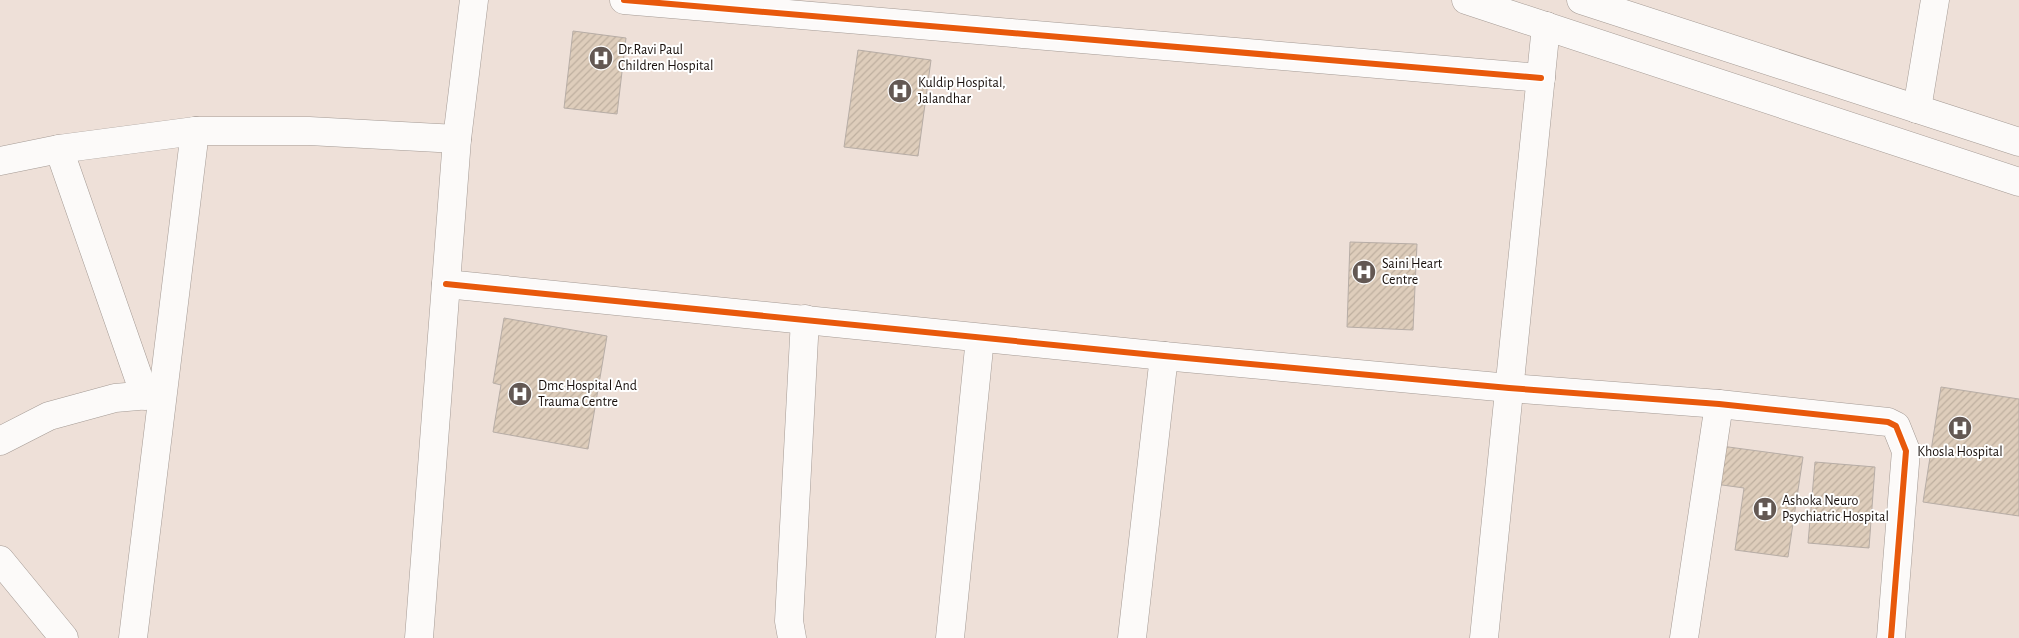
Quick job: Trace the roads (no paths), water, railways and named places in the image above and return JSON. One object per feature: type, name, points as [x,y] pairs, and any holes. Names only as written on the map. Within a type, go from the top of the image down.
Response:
[{"type":"main road","points":[[419,638],[457,139],[474,0]]},
{"type":"main road","points":[[624,0],[1541,78]]},
{"type":"main road","points":[[1466,0],[2019,182]]},
{"type":"main road","points":[[1581,0],[2019,142]]},
{"type":"main road","points":[[1917,109],[1935,0]]},
{"type":"main road","points":[[1484,638],[1546,26]]},
{"type":"main road","points":[[0,161],[59,149],[195,131],[309,131],[457,139]]},
{"type":"main road","points":[[133,638],[154,395],[195,131]]},
{"type":"main road","points":[[59,149],[154,395]]},
{"type":"main road","points":[[446,284],[1164,356],[1509,388],[1719,404],[1888,422],[1896,426],[1901,434],[1906,451],[1891,638]]},
{"type":"main road","points":[[792,638],[789,621],[805,319]]},
{"type":"main road","points":[[950,638],[980,338]]},
{"type":"main road","points":[[1132,638],[1164,356]]},
{"type":"main road","points":[[0,441],[49,416],[115,398],[154,395]]},
{"type":"main road","points":[[1684,638],[1719,404]]},
{"type":"main road","points":[[0,560],[64,638]]},
{"type":"place","name":"Dr.Ravi Paul Children Hospital","points":[[601,58]]},
{"type":"place","name":"Kuldip Hospital, Jalandhar","points":[[900,91]]},
{"type":"place","name":"Saini Heart Centre","points":[[1364,272]]},
{"type":"place","name":"Dmc Hospital And Trauma Centre","points":[[520,394]]},
{"type":"place","name":"Khosla Hospital","points":[[1960,428]]},
{"type":"place","name":"Ashoka Neuro Psychiatric Hospital","points":[[1765,509]]}]
